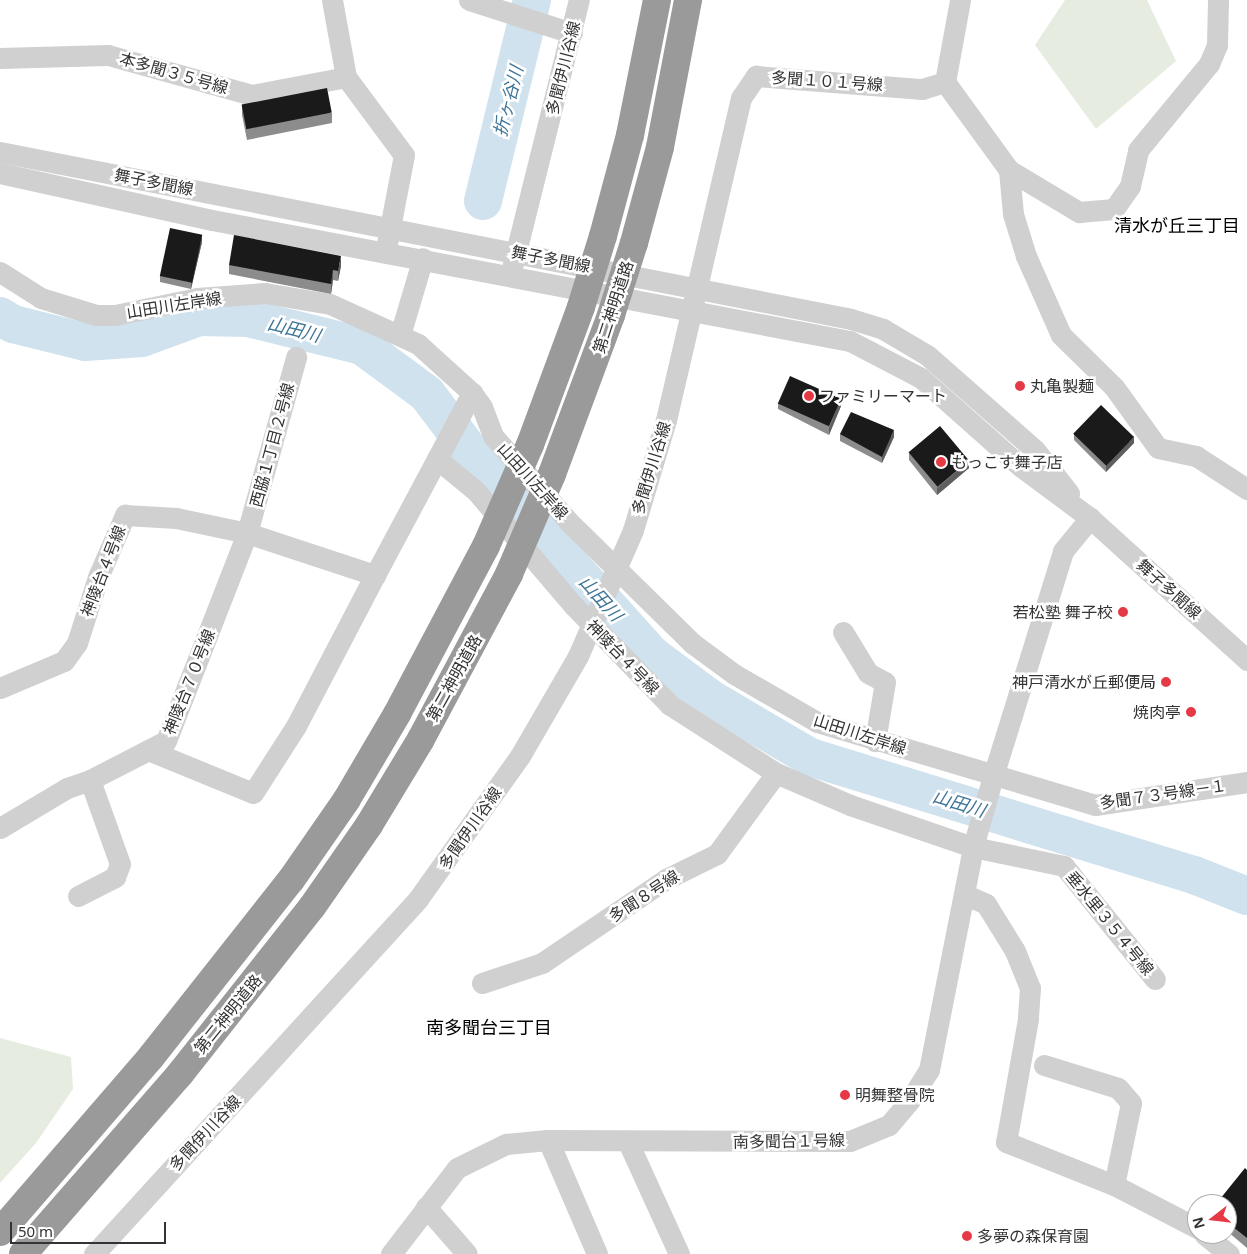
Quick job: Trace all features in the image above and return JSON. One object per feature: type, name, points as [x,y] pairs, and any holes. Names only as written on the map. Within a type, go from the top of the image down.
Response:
[{"type":"highway","name":"第二神明道路","points":[[0,1232],[152,1057],[291,880],[347,799],[397,714],[486,546],[530,445],[581,308],[603,236],[630,135],[657,0]]},
{"type":"highway","name":"第二神明道路","points":[[23,1254],[180,1074],[312,907],[369,825],[421,739],[509,574],[552,474],[611,314],[634,243],[660,146],[688,0]]},
{"type":"street","points":[[332,0],[346,77],[404,154],[386,250]]},
{"type":"street","points":[[469,0],[506,10],[572,33]]},
{"type":"street","name":"多聞伊川谷線","points":[[510,275],[579,0]]},
{"type":"street","points":[[960,0],[945,82],[1009,170],[1079,212],[1114,210],[1130,186],[1138,150],[1209,64],[1217,45],[1218,0]]},
{"type":"street","name":"本多聞３５号線","points":[[0,58],[108,55],[252,95],[346,77]]},
{"type":"street","name":"多聞１０１号線","points":[[698,288],[742,98],[756,76],[922,89],[945,82]]},
{"type":"street","name":"舞子多聞線","points":[[0,152],[390,229],[516,251],[851,318],[883,329],[927,355],[978,397],[1035,450],[1090,518]]},
{"type":"street","points":[[1009,170],[1013,214],[1026,256],[1061,335],[1114,387],[1158,448],[1196,456],[1247,489]]},
{"type":"street","name":"舞子多聞線","points":[[0,173],[212,220],[386,250],[850,341],[921,378],[1020,466],[1090,518],[1247,660]]},
{"type":"street","points":[[400,335],[423,258]]},
{"type":"street","name":"山田川左岸線","points":[[0,272],[41,298],[96,315],[115,315],[197,298],[265,293],[330,304],[418,344],[472,394],[482,407],[493,436],[569,522],[692,643],[734,674],[817,722],[875,741],[994,773]]},
{"type":"street","name":"多聞伊川谷線","points":[[94,1254],[418,899],[472,827],[520,756],[578,656],[632,530],[666,420],[698,288]]},
{"type":"street","name":"西脇１丁目２号線","points":[[247,533],[296,357]]},
{"type":"street","points":[[148,750],[253,793],[296,726],[472,394]]},
{"type":"street","name":"神陵台４号線","points":[[437,459],[476,491],[574,606],[670,705],[776,773],[850,805],[973,847],[1064,866]]},
{"type":"street","name":"神陵台４号線","points":[[0,688],[64,661],[76,643],[98,577],[125,515],[176,518],[247,533],[375,574]]},
{"type":"street","name":"南多聞台１号線","points":[[391,1254],[457,1168],[506,1144],[548,1140],[628,1142],[850,1141],[889,1125],[910,1100],[929,1070],[966,895],[973,847],[994,773],[1063,551],[1090,518]]},
{"type":"street","name":"神陵台７０号線","points":[[0,828],[66,788],[90,780],[166,741],[247,533]]},
{"type":"street","points":[[843,632],[868,673],[884,682],[875,741]]},
{"type":"street","name":"多聞８号線","points":[[482,983],[542,963],[666,879],[717,854],[776,773]]},
{"type":"street","name":"多聞７３号線－１","points":[[994,773],[1095,805],[1247,782]]},
{"type":"street","points":[[78,896],[115,877],[120,864],[90,780]]},
{"type":"street","name":"垂水里３５４号線","points":[[1064,866],[1155,979]]},
{"type":"street","points":[[966,895],[986,904],[1015,951],[1030,988],[1028,1019],[1006,1142],[1114,1185],[1187,1223]]},
{"type":"street","points":[[1044,1065],[1118,1088],[1131,1103],[1114,1185]]},
{"type":"street","points":[[548,1140],[597,1254]]},
{"type":"street","points":[[628,1142],[679,1254]]},
{"type":"street","points":[[426,1207],[467,1254]]},
{"type":"street","points":[[1216,1244],[1229,1254]]},
{"type":"shaded area","points":[[1065,0],[1147,0],[1176,61],[1096,129],[1035,45]]},
{"type":"shaded area","points":[[0,1038],[71,1057],[73,1089],[36,1143],[0,1183]]},
{"type":"building","points":[[327,88],[332,113],[246,129],[242,105]]},
{"type":"building","points":[[170,228],[202,235],[192,283],[160,276]]},
{"type":"building","points":[[234,235],[341,256],[338,271],[333,270],[331,284],[229,265]]},
{"type":"building","points":[[790,376],[841,399],[829,426],[778,403]]},
{"type":"building","points":[[1101,405],[1134,437],[1106,466],[1073,434]]},
{"type":"building","points":[[851,412],[894,430],[882,457],[840,434]]},
{"type":"building","points":[[940,426],[969,460],[938,487],[909,452]]},
{"type":"building","points":[[1245,1168],[1247,1170],[1247,1238],[1237,1230],[1237,1194],[1224,1194]]},
{"type":"waterway","name":"折ヶ谷川","points":[[483,201],[532,0]]},
{"type":"waterway","name":"山田川","points":[[0,316],[13,324],[85,342],[142,338],[199,317],[248,318],[362,346],[427,394],[476,459],[652,655],[711,699],[810,757],[1194,875],[1247,896]]},
{"type":"place","name":"丸亀製麺","points":[[1020,386]]},
{"type":"place","name":"ファミリーマート","points":[[809,396]]},
{"type":"place","name":"もっこす舞子店","points":[[941,462]]},
{"type":"place","name":"若松塾 舞子校","points":[[1123,612]]},
{"type":"place","name":"神戸清水が丘郵便局","points":[[1166,682]]},
{"type":"place","name":"焼肉亭","points":[[1191,712]]},
{"type":"place","name":"明舞整骨院","points":[[845,1095]]},
{"type":"place","name":"多夢の森保育園","points":[[967,1236]]},
{"type":"district","name":"清水が丘三丁目","points":[[1177,225]]},
{"type":"district","name":"南多聞台三丁目","points":[[489,1027]]}]
